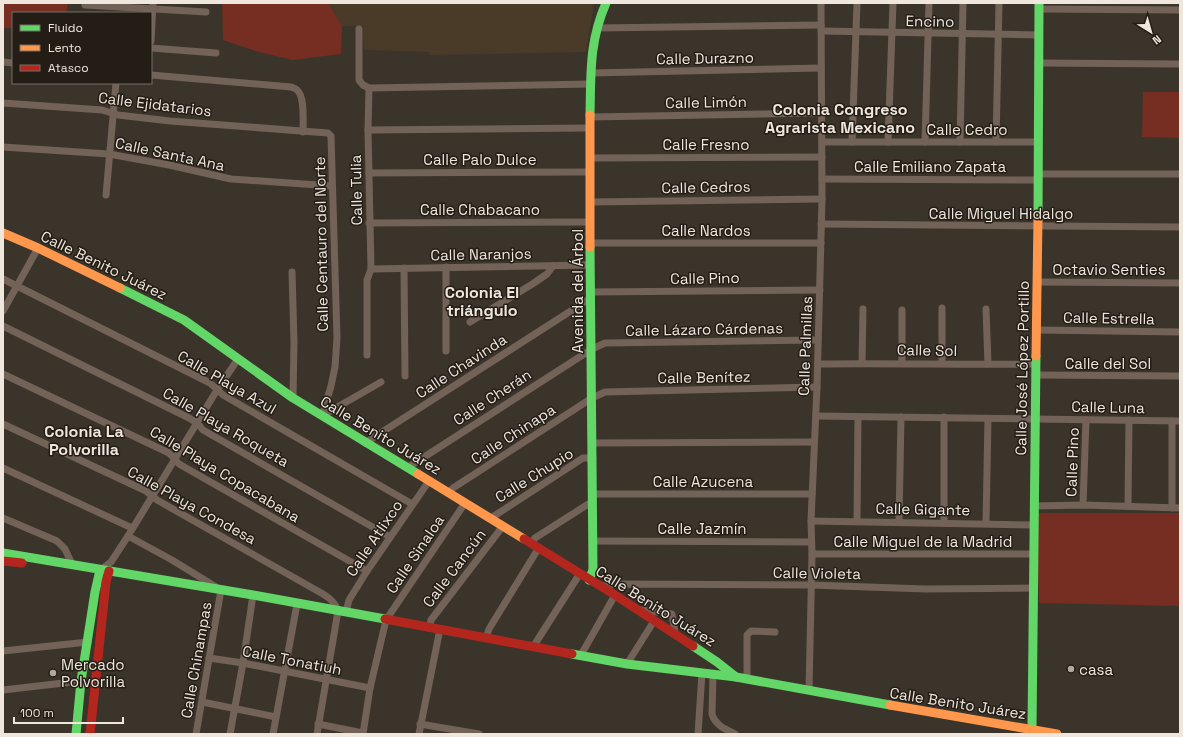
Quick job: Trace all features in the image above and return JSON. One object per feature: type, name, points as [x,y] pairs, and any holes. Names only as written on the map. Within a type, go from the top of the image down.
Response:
[{"type":"street","name":"Avenida del Árbol","points":[[590,580],[593,570],[593,443],[590,265],[590,73],[597,28],[606,3]]},
{"type":"street","name":"Calle Palmillas","points":[[809,690],[810,585],[812,554],[810,542],[818,364],[822,199],[821,3]]},
{"type":"street","points":[[852,142],[857,3]]},
{"type":"street","points":[[888,142],[893,3]]},
{"type":"street","points":[[925,142],[929,3]]},
{"type":"street","points":[[960,142],[963,3]]},
{"type":"street","points":[[996,142],[997,34],[999,3]]},
{"type":"street","points":[[85,4],[153,6],[206,12]]},
{"type":"street","points":[[152,24],[153,6]]},
{"type":"street","points":[[1039,6],[1180,10]]},
{"type":"street","name":"Calle José López Portillo","points":[[1033,732],[1035,375],[1039,177],[1039,6]]},
{"type":"street","name":"Encino","points":[[597,28],[821,28],[856,32],[1039,35]]},
{"type":"street","points":[[359,30],[359,80],[362,85],[369,88],[590,84]]},
{"type":"street","points":[[152,48],[216,53]]},
{"type":"street","points":[[1038,63],[1180,64]]},
{"type":"street","name":"Calle Durazno","points":[[590,73],[821,68]]},
{"type":"street","points":[[152,75],[291,87],[297,90],[302,102],[303,132]]},
{"type":"street","points":[[106,195],[112,113],[116,84]]},
{"type":"street","name":"Calle Tulia","points":[[367,355],[367,280],[371,269],[368,130],[369,88]]},
{"type":"street","name":"Calle Ejidatarios","points":[[3,103],[102,110],[112,113],[170,121],[303,132]]},
{"type":"street","name":"Calle Limón","points":[[590,117],[821,113]]},
{"type":"street","points":[[368,130],[590,128]]},
{"type":"street","name":"Calle Centauro del Norte","points":[[303,132],[328,133],[331,136],[336,338],[335,367],[322,416]]},
{"type":"street","name":"Calle Cedro","points":[[822,142],[1039,142]]},
{"type":"street","name":"Calle Santa Ana","points":[[3,147],[109,154],[169,164],[232,179],[332,186]]},
{"type":"street","name":"Calle Fresno","points":[[590,158],[822,157]]},
{"type":"street","name":"Calle Palo Dulce","points":[[369,173],[590,172]]},
{"type":"street","name":"Calle Emiliano Zapata","points":[[822,179],[1180,174]]},
{"type":"street","name":"Calle Cedros","points":[[591,202],[822,199]]},
{"type":"street","name":"Calle Chabacano","points":[[370,223],[590,222]]},
{"type":"street","name":"Calle Miguel Hidalgo","points":[[821,224],[1180,227]]},
{"type":"street","name":"Calle Benito Juárez","points":[[3,233],[38,248],[184,320],[293,398],[615,595],[675,633],[736,677]]},
{"type":"street","name":"Calle Nardos","points":[[591,243],[821,243]]},
{"type":"street","points":[[3,311],[38,248]]},
{"type":"street","name":"Calle Naranjos","points":[[371,269],[590,265]]},
{"type":"street","points":[[470,322],[534,283],[547,274],[553,266]]},
{"type":"street","points":[[446,267],[446,351]]},
{"type":"street","points":[[404,268],[405,376]]},
{"type":"street","points":[[292,272],[294,342],[293,398]]},
{"type":"street","name":"Calle Playa Azul","points":[[3,279],[210,383],[223,395],[412,504]]},
{"type":"street","name":"Octavio Senties","points":[[1037,282],[1180,283]]},
{"type":"street","name":"Calle Pino","points":[[591,295],[820,290]]},
{"type":"street","name":"Calle Chavinda","points":[[365,443],[591,295]]},
{"type":"street","points":[[942,308],[942,363]]},
{"type":"street","points":[[862,363],[863,309]]},
{"type":"street","points":[[986,309],[988,364]]},
{"type":"street","points":[[902,310],[902,363]]},
{"type":"street","name":"Calle Playa Roqueta","points":[[3,326],[190,418],[197,423],[202,430],[390,536]]},
{"type":"street","name":"Calle Estrella","points":[[1037,330],[1180,332]]},
{"type":"street","name":"Calle Lázaro Cárdenas","points":[[592,349],[605,343],[818,340]]},
{"type":"street","name":"Calle Cherán","points":[[407,468],[592,349]]},
{"type":"street","points":[[76,734],[81,681],[88,642],[105,571],[128,536],[174,458],[238,359]]},
{"type":"street","name":"Calle Sol","points":[[818,364],[1036,364]]},
{"type":"street","name":"Calle Playa Copacabana","points":[[3,374],[169,453],[178,464],[366,572]]},
{"type":"street","name":"Calle del Sol","points":[[1035,375],[1180,376]]},
{"type":"street","points":[[322,416],[380,382]]},
{"type":"street","name":"Calle Benítez","points":[[592,398],[604,392],[817,387]]},
{"type":"street","name":"Calle Chinapa","points":[[448,493],[453,488],[592,398]]},
{"type":"street","name":"Calle Luna","points":[[816,416],[1180,421]]},
{"type":"street","points":[[857,521],[858,417]]},
{"type":"street","points":[[899,521],[901,417]]},
{"type":"street","points":[[944,417],[944,523]]},
{"type":"street","points":[[986,523],[988,419]]},
{"type":"street","name":"Calle Pino","points":[[1083,505],[1086,420]]},
{"type":"street","points":[[1128,506],[1129,420]]},
{"type":"street","points":[[1172,420],[1172,508]]},
{"type":"street","name":"Calle Playa Condesa","points":[[3,424],[152,495],[158,500],[324,594],[335,603],[342,612]]},
{"type":"street","points":[[593,443],[814,442]]},
{"type":"street","name":"Calle Chupio","points":[[491,518],[583,458],[593,458]]},
{"type":"street","points":[[3,468],[132,528]]},
{"type":"street","name":"Calle Atlixco","points":[[317,734],[326,680],[342,612],[366,572],[429,481]]},
{"type":"street","name":"Calle Azucena","points":[[593,498],[812,494]]},
{"type":"street","points":[[486,638],[489,629],[534,546],[534,538],[593,498]]},
{"type":"street","name":"Calle Sinaloa","points":[[386,620],[465,503]]},
{"type":"street","points":[[1035,506],[1083,505],[1180,508]]},
{"type":"street","points":[[3,518],[57,542],[65,549],[72,564]]},
{"type":"street","name":"Calle Gigante","points":[[811,521],[899,521],[1034,525]]},
{"type":"street","name":"Calle Cancún","points":[[429,628],[431,620],[503,526]]},
{"type":"street","points":[[128,536],[221,590]]},
{"type":"street","name":"Calle Jazmín","points":[[593,540],[810,542]]},
{"type":"street","points":[[3,553],[28,561],[105,571]]},
{"type":"street","name":"Calle Miguel de la Madrid","points":[[812,554],[1034,554]]},
{"type":"street","points":[[3,560],[72,564],[105,571]]},
{"type":"street","points":[[90,734],[105,571]]},
{"type":"street","name":"Calle Benito Juárez","points":[[105,571],[253,595],[627,664],[736,677],[1033,732],[1057,734]]},
{"type":"street","points":[[533,647],[579,574]]},
{"type":"street","name":"Calle Violeta","points":[[600,586],[614,584],[810,585],[926,589],[1034,588]]},
{"type":"street","name":"Calle Chinampas","points":[[196,734],[221,590]]},
{"type":"street","points":[[230,734],[243,663],[253,595]]},
{"type":"street","points":[[581,655],[615,595]]},
{"type":"street","points":[[273,734],[297,604]]},
{"type":"street","points":[[637,610],[672,614],[675,633]]},
{"type":"street","points":[[318,724],[363,734],[370,688],[386,620]]},
{"type":"street","points":[[627,664],[654,621]]},
{"type":"street","points":[[419,734],[440,629]]},
{"type":"street","points":[[747,679],[747,635],[751,631],[775,632]]},
{"type":"street","points":[[3,651],[88,642]]},
{"type":"street","name":"Calle Tonatiuh","points":[[209,658],[243,663],[370,688]]},
{"type":"street","points":[[698,734],[702,673]]},
{"type":"street","points":[[713,674],[713,718],[716,723],[735,734]]},
{"type":"street","points":[[3,690],[81,681]]},
{"type":"street","points":[[202,702],[276,717]]},
{"type":"street","points":[[420,724],[479,734]]},
{"type":"shaded area","points":[[3,3],[68,3],[66,12],[12,12],[12,28],[3,28]]},
{"type":"shaded area","points":[[222,3],[328,3],[342,26],[341,54],[293,60],[259,52],[223,40]]},
{"type":"shaded area","points":[[328,3],[594,3],[586,52],[429,55],[429,52],[364,50],[363,26],[342,26]]},
{"type":"shaded area","points":[[1143,92],[1180,92],[1180,138],[1142,137]]},
{"type":"shaded area","points":[[1036,513],[1180,513],[1180,606],[1039,603]]},
{"type":"traffic: fast","points":[[590,115],[592,58],[596,31],[606,3]]},
{"type":"traffic: fast","points":[[1038,219],[1039,3]]},
{"type":"traffic: fast","points":[[589,580],[593,570],[590,247]]},
{"type":"traffic: fast","points":[[120,288],[184,320],[293,398],[418,474]]},
{"type":"traffic: fast","points":[[1032,729],[1036,356]]},
{"type":"traffic: fast","points":[[3,553],[385,619]]},
{"type":"traffic: fast","points":[[76,734],[81,681],[95,592],[100,570]]},
{"type":"traffic: fast","points":[[693,646],[736,677]]},
{"type":"traffic: fast","points":[[572,654],[627,664],[736,677],[890,705]]},
{"type":"traffic: slow","points":[[590,115],[590,247]]},
{"type":"traffic: slow","points":[[1036,356],[1038,219]]},
{"type":"traffic: slow","points":[[3,233],[38,248],[120,288]]},
{"type":"traffic: slow","points":[[418,474],[524,539]]},
{"type":"traffic: slow","points":[[890,705],[1057,734]]},
{"type":"traffic: jam","points":[[524,539],[615,595],[693,646]]},
{"type":"traffic: jam","points":[[3,561],[22,563]]},
{"type":"traffic: jam","points":[[90,734],[106,582],[109,571]]},
{"type":"traffic: jam","points":[[385,619],[572,654]]},
{"type":"place","name":"casa","points":[[1071,669]]},
{"type":"place","name":"Mercado Polvorilla","points":[[53,673]]},
{"type":"district","name":"Colonia Congreso Agrarista Mexicano","points":[[840,118]]},
{"type":"district","name":"Colonia El triángulo","points":[[482,301]]},
{"type":"district","name":"Colonia La Polvorilla","points":[[84,440]]}]
